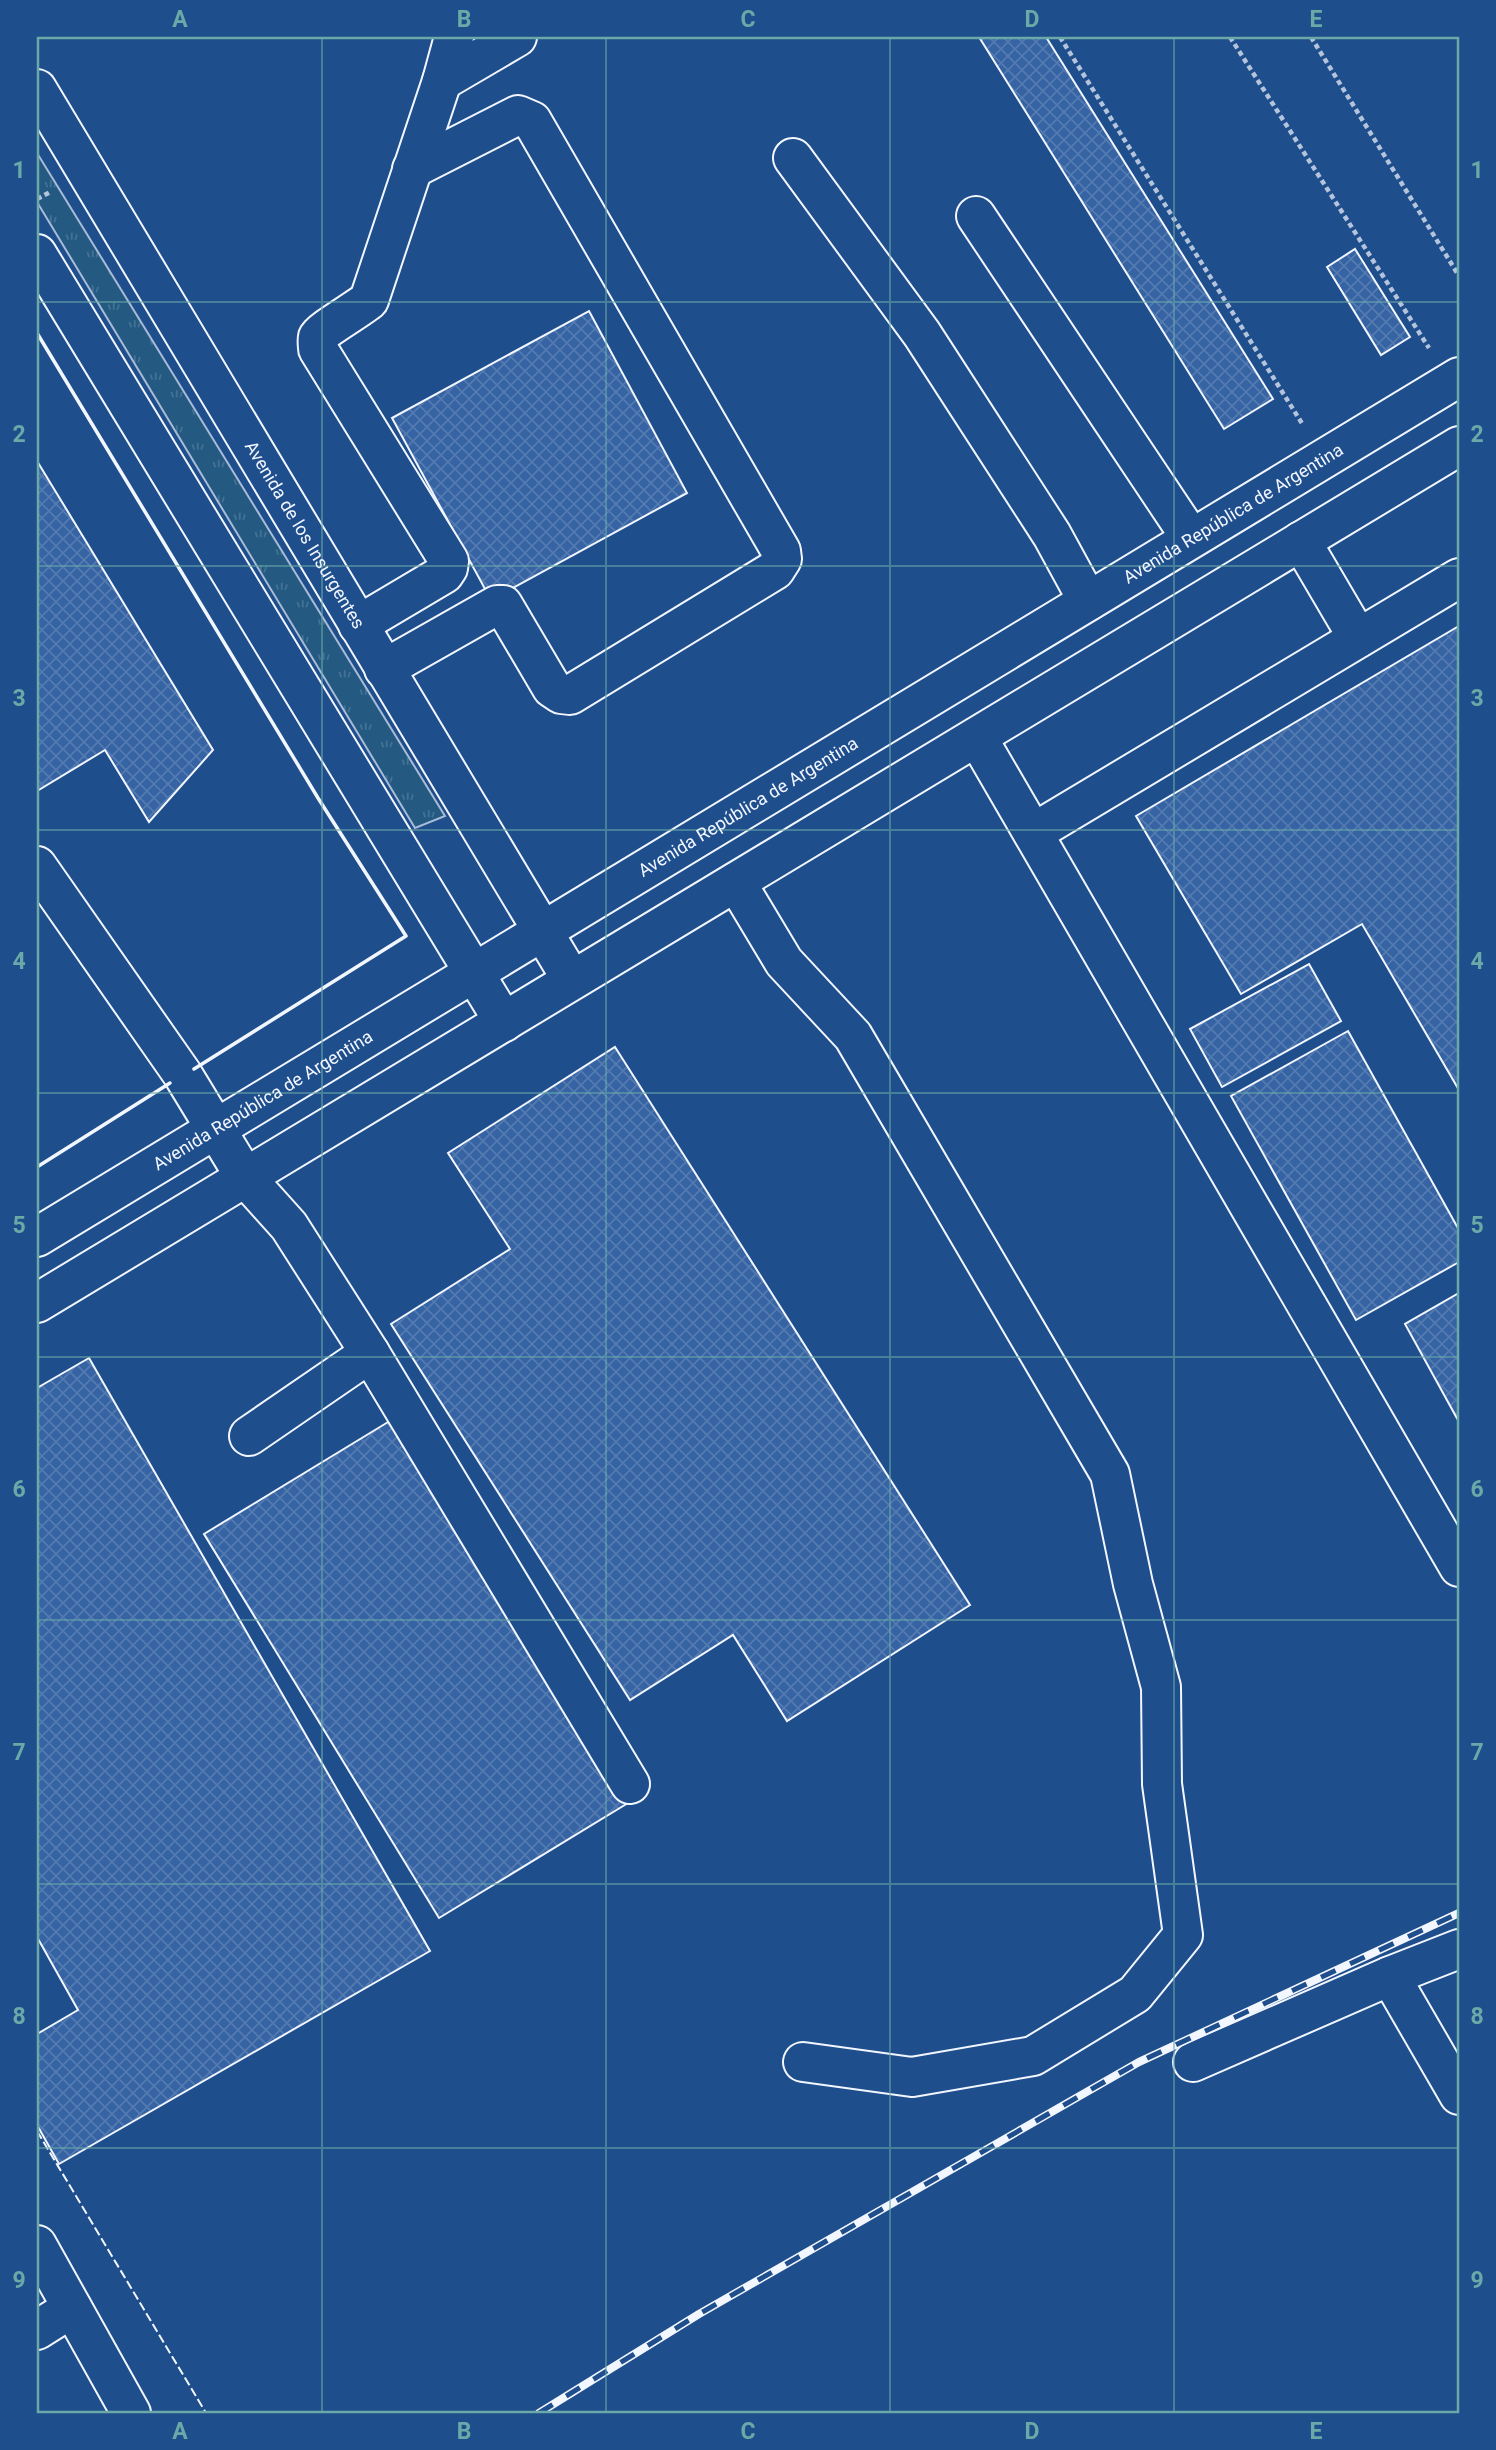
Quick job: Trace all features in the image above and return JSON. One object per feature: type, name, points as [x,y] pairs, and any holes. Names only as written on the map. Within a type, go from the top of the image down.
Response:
[{"type":"main road","points":[[358,625],[444,574],[449,561],[318,349],[317,339],[320,333],[358,310],[369,300],[442,81],[454,37]]},
{"type":"main road","points":[[442,81],[517,37]]},
{"type":"main road","name":"Avenida de los Insurgentes","points":[[37,89],[572,980]]},
{"type":"main road","points":[[384,669],[497,605],[503,605],[552,688],[561,694],[570,695],[775,569],[782,559],[781,551],[532,121],[518,115],[412,169]]},
{"type":"main road","points":[[793,158],[922,334],[1052,535],[1088,601]]},
{"type":"main road","points":[[976,216],[1191,538]]},
{"type":"main road","points":[[37,254],[504,1022]]},
{"type":"main road","name":"Avenida República de Argentina","points":[[37,1237],[1455,379]]},
{"type":"main road","points":[[37,1303],[1459,446]]},
{"type":"main road","points":[[1301,541],[1358,638]]},
{"type":"main road","points":[[1033,833],[1459,578]]},
{"type":"main road","points":[[977,737],[1459,1567]]},
{"type":"main road","points":[[37,866],[183,1075],[245,1177],[289,1226],[370,1353],[630,1784]]},
{"type":"main road","points":[[736,882],[784,962],[853,1036],[1110,1474],[1133,1584],[1161,1687],[1162,1784],[1182,1935],[1135,1994],[1033,2056],[912,2077],[803,2062]]},
{"type":"main road","points":[[250,1436],[370,1353]]},
{"type":"main road","points":[[1193,2062],[1390,1976],[1459,1949]]},
{"type":"main road","points":[[1390,1976],[1459,2095]]},
{"type":"main road","points":[[37,2245],[131,2413]]},
{"type":"main road","points":[[37,2330],[72,2308]]},
{"type":"path","points":[[1060,37],[1324,458]]},
{"type":"path","points":[[1230,37],[1455,379]]},
{"type":"path","points":[[1311,37],[1459,276]]},
{"type":"green space","points":[[37,153],[445,816],[415,828],[37,202]]},
{"type":"building","points":[[979,37],[1046,37],[1273,399],[1224,429]]},
{"type":"building","points":[[1355,249],[1410,337],[1381,355],[1327,267]]},
{"type":"building","points":[[589,311],[687,493],[491,600],[392,418]]},
{"type":"building","points":[[37,461],[213,750],[149,822],[105,750],[37,791]]},
{"type":"building","points":[[1459,626],[1459,1090],[1362,924],[1241,994],[1136,816]]},
{"type":"building","points":[[1309,964],[1341,1021],[1222,1087],[1190,1029]]},
{"type":"building","points":[[1348,1031],[1459,1230],[1459,1262],[1356,1320],[1231,1096]]},
{"type":"building","points":[[615,1047],[970,1605],[787,1721],[733,1635],[630,1700],[391,1324],[510,1249],[448,1153]]},
{"type":"building","points":[[1459,1293],[1459,1422],[1405,1324]]},
{"type":"building","points":[[89,1358],[430,1951],[59,2164],[37,2125],[37,2034],[78,2010],[37,1937],[37,1388]]},
{"type":"building","points":[[393,1419],[628,1803],[439,1918],[204,1534]]},
{"type":"railway","points":[[539,2413],[699,2314],[1139,2062],[1459,1913]]},
{"type":"fence","points":[[37,2131],[206,2413]]},
{"type":"wall","points":[[37,333],[318,798],[406,936],[194,1069]]},
{"type":"wall","points":[[37,1167],[170,1083]]}]
